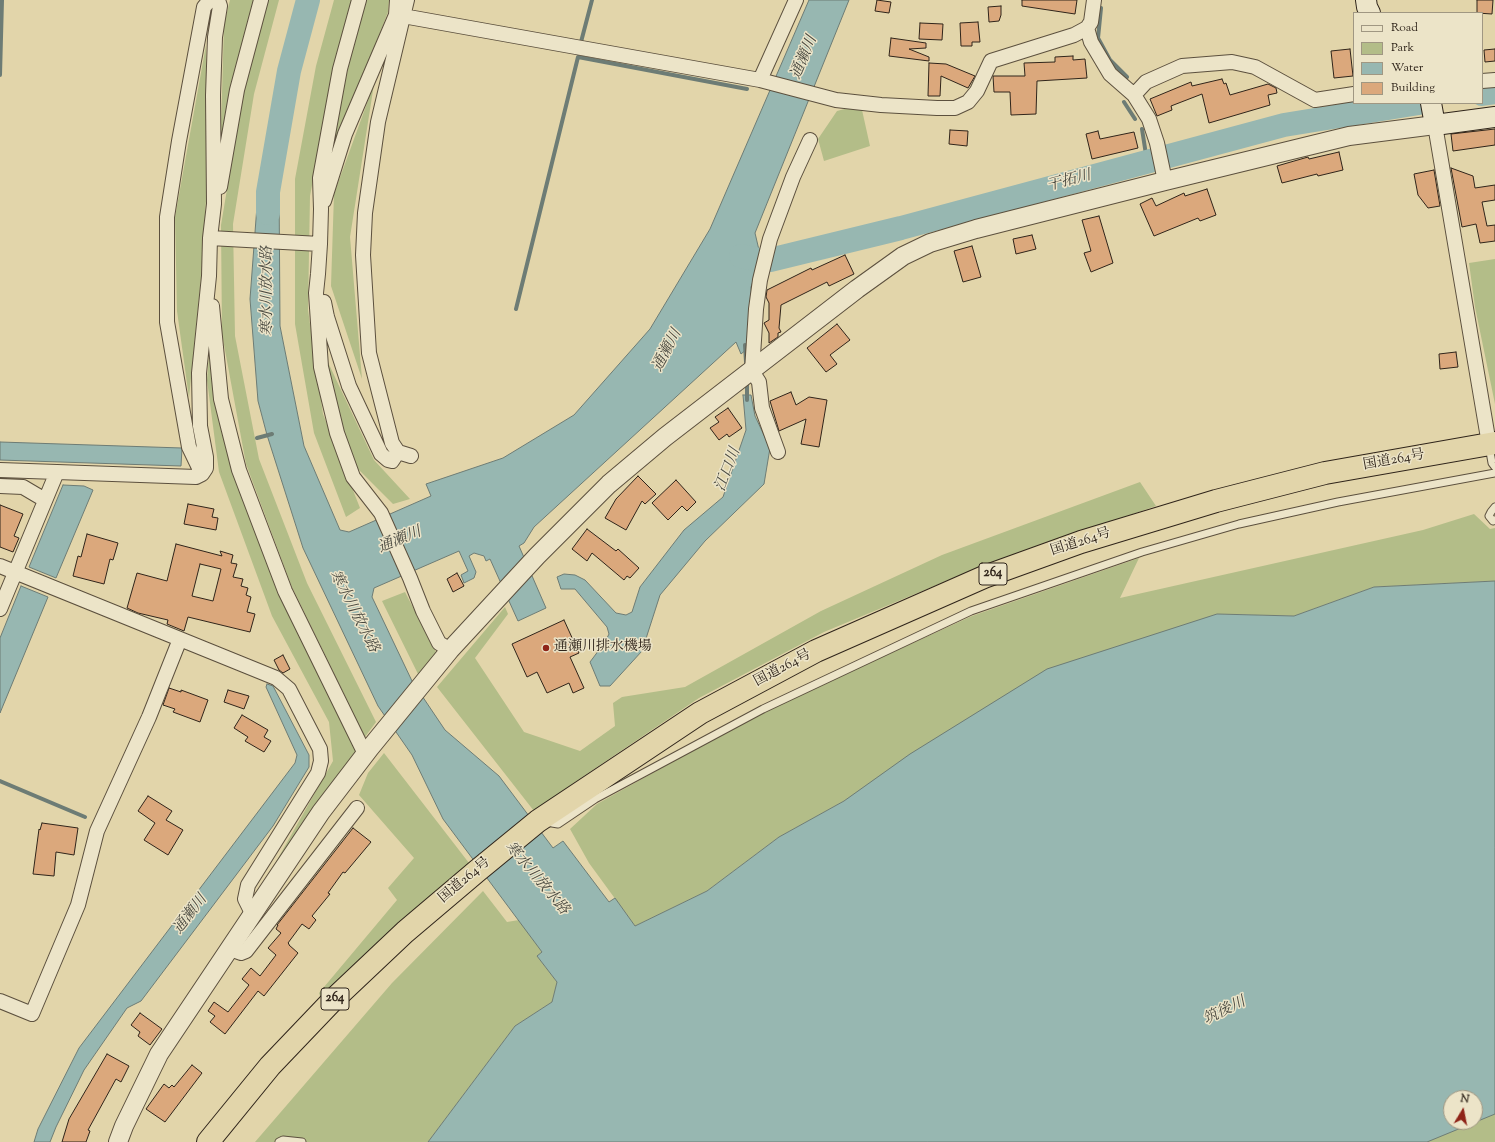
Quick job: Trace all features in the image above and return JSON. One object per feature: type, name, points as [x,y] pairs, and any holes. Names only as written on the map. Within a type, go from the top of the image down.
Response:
[{"type":"highway","name":"国道264号","points":[[208,1142],[270,1066],[333,1000],[404,932],[538,821],[700,712],[816,651],[984,577],[1080,542],[1216,501],[1325,474],[1492,444]]},
{"type":"main road","points":[[1433,114],[1495,117]]},
{"type":"street","points":[[202,474],[189,446],[167,322],[167,217],[179,141],[204,7],[210,0]]},
{"type":"street","points":[[0,470],[196,477],[202,474],[206,468],[206,457],[200,426],[199,373],[213,238],[214,204],[212,95],[215,37],[220,6],[218,0]]},
{"type":"street","points":[[214,204],[221,182],[237,90],[261,0]]},
{"type":"street","points":[[359,0],[340,69],[320,178],[321,209],[317,244],[318,274],[316,293],[321,367],[336,433],[353,477],[381,513],[423,611],[446,654]]},
{"type":"street","points":[[318,274],[326,317],[349,386],[381,454],[388,460],[392,461],[404,454],[392,443],[369,353],[363,254],[365,213],[378,122],[400,16],[397,0]]},
{"type":"street","points":[[321,209],[345,134],[407,0]]},
{"type":"street","points":[[762,81],[796,0]]},
{"type":"street","points":[[400,16],[762,81],[836,100],[882,105],[955,108],[968,102],[977,91],[990,61],[1074,35],[1088,28],[1091,22],[1094,0]]},
{"type":"street","points":[[1088,28],[1091,42],[1110,74],[1134,95],[1149,119],[1157,143],[1164,174]]},
{"type":"street","points":[[1134,95],[1146,82],[1182,66],[1232,62],[1255,67],[1315,100],[1353,94]]},
{"type":"street","points":[[1483,81],[1495,80]]},
{"type":"street","points":[[118,1142],[159,1054],[321,812],[446,654],[501,594],[609,484],[666,437],[857,289],[903,256],[930,243],[1164,174],[1349,136],[1433,114],[1492,444]]},
{"type":"street","points":[[746,375],[761,274],[770,239],[793,177],[810,140]]},
{"type":"street","points":[[213,238],[317,244]]},
{"type":"street","points":[[209,276],[221,399],[239,470],[285,591],[368,751]]},
{"type":"street","points":[[746,375],[759,382],[762,408],[778,452]]},
{"type":"street","points":[[0,609],[57,472]]},
{"type":"street","points":[[0,486],[23,487],[45,500]]},
{"type":"street","points":[[0,566],[276,678],[289,689],[320,749],[321,762],[318,773],[248,885],[245,899],[253,915]]},
{"type":"street","points":[[0,1001],[32,1014],[78,905],[97,831],[149,717],[180,639]]},
{"type":"street","points":[[230,949],[241,954],[246,951],[357,808]]},
{"type":"lane","points":[[1492,444],[1492,463],[1495,468]]},
{"type":"lane","points":[[538,821],[558,824],[595,799],[763,709],[971,611],[1142,552],[1239,524],[1338,502],[1495,473]]},
{"type":"lane","points":[[1495,507],[1489,516],[1493,521],[1495,520]]},
{"type":"lane","points":[[279,1142],[283,1140],[302,1142]]},
{"type":"green space","points":[[230,0],[255,0],[220,162],[224,24]]},
{"type":"green space","points":[[268,0],[279,0],[254,94],[233,224],[235,336],[259,459],[307,583],[376,722],[365,737],[291,585],[246,464],[222,334],[221,225],[244,88]]},
{"type":"green space","points":[[334,0],[352,0],[334,68],[310,196],[308,310],[323,414],[360,508],[346,517],[314,433],[295,324],[295,179],[316,66]]},
{"type":"green space","points":[[366,0],[389,0],[388,12],[328,167],[351,54]]},
{"type":"green space","points":[[206,45],[206,201],[201,278],[189,398],[177,311],[175,217]]},
{"type":"green space","points":[[374,84],[350,237],[362,379],[331,286],[334,194]]},
{"type":"green space","points":[[852,107],[862,110],[870,146],[824,161],[818,139],[837,111]]},
{"type":"green space","points":[[1495,259],[1495,404],[1475,307],[1469,263]]},
{"type":"green space","points":[[210,344],[234,473],[357,751],[264,883],[333,761],[329,722],[272,616],[219,472],[207,380]]},
{"type":"green space","points":[[326,358],[374,460],[410,499],[393,504],[358,469],[341,425]]},
{"type":"green space","points":[[1140,482],[1156,506],[975,569],[824,632],[699,698],[534,811],[437,687],[505,607],[508,614],[475,658],[524,732],[580,751],[615,726],[613,703],[622,697],[685,687],[821,611],[942,555]]},
{"type":"green space","points":[[1474,514],[1490,529],[1495,528],[1495,581],[1374,587],[1294,616],[1217,614],[844,801],[779,837],[707,891],[635,926],[589,863],[570,829],[597,804],[764,711],[972,616],[1139,558],[1120,598],[1423,530]]},
{"type":"green space","points":[[405,592],[437,654],[418,674],[382,601]]},
{"type":"green space","points":[[384,753],[469,863],[321,999],[319,993],[397,900],[388,888],[414,858],[359,795],[368,773]]},
{"type":"green space","points":[[483,891],[507,922],[519,920],[542,952],[537,956],[557,982],[552,1002],[515,1026],[428,1142],[255,1142],[392,983]]},
{"type":"green space","points":[[1495,1100],[1495,1142],[1395,1142],[1443,1125],[1443,1130],[1483,1130],[1483,1113]]},
{"type":"water","points":[[809,0],[849,0],[755,233],[759,250],[756,273],[751,287],[753,344],[741,354],[736,342],[534,527],[524,543],[519,546],[546,608],[518,621],[490,559],[486,561],[484,556],[474,553],[469,556],[476,572],[474,578],[464,583],[461,575],[468,571],[459,551],[374,588],[372,597],[412,681],[445,730],[499,776],[553,848],[563,841],[609,902],[615,898],[635,926],[707,891],[779,837],[844,801],[910,754],[1047,669],[1217,614],[1294,616],[1374,587],[1495,581],[1495,1114],[1483,1119],[1483,1090],[1443,1090],[1443,1130],[1456,1130],[1427,1142],[428,1142],[515,1026],[552,1002],[557,982],[537,956],[542,952],[443,819],[412,755],[378,706],[303,548],[267,435],[258,401],[250,299],[259,179],[279,181],[280,326],[304,446],[340,530],[349,532],[431,496],[426,484],[503,458],[574,415],[650,329],[710,229]]},
{"type":"water","points":[[743,395],[751,395],[755,416],[770,448],[764,484],[705,541],[660,595],[642,651],[610,686],[600,686],[590,662],[609,634],[607,627],[575,589],[561,589],[557,577],[564,574],[575,575],[585,580],[616,613],[626,615],[632,612],[640,587],[684,530],[723,497],[746,430]]},
{"type":"water","points":[[0,442],[182,448],[181,466],[0,460]]},
{"type":"water","points":[[63,485],[84,486],[93,490],[56,578],[29,567]]},
{"type":"water","points":[[21,586],[48,597],[0,713],[0,638]]},
{"type":"water","name":"通瀬川","points":[[267,684],[273,686],[309,755],[309,767],[273,826],[141,1001],[127,1008],[84,1070],[50,1142],[34,1142],[38,1129],[79,1048],[295,763],[297,755],[266,687]]},
{"type":"building","points":[[877,0],[891,2],[889,13],[875,11]]},
{"type":"building","points":[[1022,0],[1077,0],[1075,14],[1022,6]]},
{"type":"building","points":[[1477,0],[1493,0],[1492,14],[1477,12]]},
{"type":"building","points":[[1001,6],[999,21],[989,22],[988,7]]},
{"type":"building","points":[[978,22],[980,42],[972,42],[972,46],[961,46],[960,23]]},
{"type":"building","points":[[920,23],[943,24],[942,40],[919,39]]},
{"type":"building","points":[[891,38],[926,43],[926,48],[909,49],[929,57],[929,61],[889,56]]},
{"type":"building","points":[[1350,49],[1353,76],[1334,78],[1331,51]]},
{"type":"building","points":[[1495,49],[1495,61],[1485,62],[1484,50]]},
{"type":"building","points":[[1073,56],[1073,60],[1085,59],[1087,78],[1037,81],[1036,114],[1011,115],[1010,92],[994,92],[993,76],[1025,76],[1024,63],[1055,62],[1055,57]]},
{"type":"building","points":[[929,63],[946,64],[975,76],[968,88],[941,76],[940,96],[928,96]]},
{"type":"building","points":[[1222,79],[1224,84],[1226,83],[1230,95],[1268,84],[1276,88],[1277,93],[1268,95],[1270,105],[1209,123],[1202,94],[1171,106],[1172,110],[1157,116],[1150,99],[1191,82],[1192,86]]},
{"type":"building","points":[[1495,129],[1495,145],[1453,151],[1451,134]]},
{"type":"building","points":[[950,130],[968,131],[967,146],[949,144]]},
{"type":"building","points":[[1098,131],[1100,139],[1134,132],[1138,148],[1092,159],[1086,134]]},
{"type":"building","points":[[1339,152],[1343,170],[1318,176],[1317,174],[1282,183],[1277,166],[1308,157],[1309,159]]},
{"type":"building","points":[[1451,168],[1473,176],[1475,188],[1495,185],[1495,200],[1482,202],[1487,226],[1495,225],[1495,241],[1480,243],[1476,224],[1462,227]]},
{"type":"building","points":[[1434,170],[1440,206],[1428,208],[1418,195],[1414,174]]},
{"type":"building","points":[[1207,189],[1216,215],[1200,221],[1198,218],[1154,236],[1140,204],[1152,198],[1156,206],[1184,193],[1185,196]]},
{"type":"building","points":[[1099,216],[1113,263],[1091,272],[1084,253],[1091,251],[1082,220]]},
{"type":"building","points":[[1032,235],[1036,249],[1016,254],[1013,239]]},
{"type":"building","points":[[972,246],[981,277],[963,282],[954,251]]},
{"type":"building","points":[[845,255],[854,274],[829,286],[827,282],[781,305],[779,328],[781,332],[778,333],[778,337],[769,343],[769,333],[764,323],[769,320],[769,303],[766,297],[767,290],[811,268],[812,270]]},
{"type":"building","points":[[837,324],[850,340],[830,355],[837,364],[826,372],[807,348]]},
{"type":"building","points":[[1456,352],[1458,367],[1440,369],[1439,354]]},
{"type":"building","points":[[791,392],[796,405],[809,397],[827,400],[819,447],[801,444],[806,419],[779,431],[770,401]]},
{"type":"building","points":[[728,408],[742,428],[729,437],[727,434],[719,440],[710,428],[719,422],[715,417]]},
{"type":"building","points":[[638,476],[656,494],[645,504],[642,501],[626,530],[605,518],[616,499]]},
{"type":"building","points":[[676,480],[696,502],[687,511],[682,506],[668,520],[652,503]]},
{"type":"building","points":[[188,504],[214,509],[212,517],[218,518],[216,530],[184,524]]},
{"type":"building","points":[[0,505],[23,514],[14,536],[19,538],[13,552],[0,547]]},
{"type":"building","points":[[587,529],[616,551],[618,549],[639,568],[630,578],[627,576],[624,580],[592,553],[587,561],[572,549]]},
{"type":"building","points":[[87,534],[118,543],[113,560],[110,559],[104,584],[73,576],[78,556],[81,557]]},
{"type":"building","points":[[176,544],[222,556],[220,551],[233,555],[231,563],[237,564],[233,577],[243,579],[241,586],[248,588],[246,595],[251,597],[247,612],[255,614],[250,632],[188,617],[184,631],[167,624],[168,620],[138,613],[127,608],[137,573],[167,581]],"holes":[[[200,564],[221,569],[213,601],[192,596]]]},
{"type":"building","points":[[457,573],[464,586],[453,592],[447,579]]},
{"type":"building","name":"通瀬川排水機場","points":[[564,620],[579,653],[570,657],[584,688],[573,693],[569,683],[547,693],[537,672],[527,677],[512,644]]},
{"type":"building","points":[[283,655],[290,669],[283,673],[279,670],[274,660]]},
{"type":"building","points":[[169,688],[181,692],[181,690],[208,700],[200,722],[173,712],[175,709],[163,705]]},
{"type":"building","points":[[228,690],[249,696],[244,709],[224,702]]},
{"type":"building","points":[[242,715],[268,730],[264,737],[271,741],[264,752],[245,741],[248,737],[234,728]]},
{"type":"building","points":[[148,796],[172,811],[166,820],[183,830],[168,855],[144,840],[155,823],[138,811]]},
{"type":"building","points":[[42,823],[78,828],[74,855],[56,852],[54,876],[33,874],[39,829],[40,830]]},
{"type":"building","points":[[353,828],[371,842],[345,873],[343,872],[328,893],[330,894],[312,916],[316,920],[309,929],[302,924],[288,943],[298,953],[264,996],[258,991],[225,1034],[210,1022],[215,1016],[208,1011],[214,1002],[228,1012],[249,985],[242,979],[251,968],[260,976],[276,955],[268,948],[281,933],[276,929],[277,925]]},
{"type":"building","points":[[140,1013],[162,1029],[150,1045],[138,1036],[140,1032],[131,1025]]},
{"type":"building","points":[[107,1054],[129,1066],[121,1082],[116,1079],[88,1130],[90,1131],[86,1142],[62,1142],[69,1119]]},
{"type":"building","points":[[192,1065],[202,1073],[165,1122],[146,1109],[164,1084],[169,1088],[172,1085],[174,1087]]},
{"type":"waterway","points":[[0,75],[2,0]]},
{"type":"waterway","name":"寒水川放水路","points":[[268,213],[268,192],[289,71],[308,0]]},
{"type":"waterway","points":[[581,42],[592,0]]},
{"type":"waterway","points":[[1101,8],[1098,38],[1110,60],[1127,77]]},
{"type":"waterway","points":[[516,309],[578,57],[747,89]]},
{"type":"waterway","name":"干拓川","points":[[1483,94],[1495,92]]},
{"type":"waterway","points":[[1124,102],[1135,119]]},
{"type":"waterway","name":"干拓川","points":[[741,256],[759,260],[770,260],[901,228],[1284,125],[1413,104]]},
{"type":"waterway","points":[[1142,129],[1147,161]]},
{"type":"waterway","name":"江口川","points":[[745,345],[746,362]]},
{"type":"waterway","name":"江口川","points":[[747,381],[747,400]]},
{"type":"waterway","points":[[257,438],[272,434]]},
{"type":"waterway","points":[[0,781],[85,817]]},
{"type":"place","name":"通瀬川排水機場","points":[[546,648]]},
{"type":"water label","name":"筑後川","points":[[1225,1012]]}]
